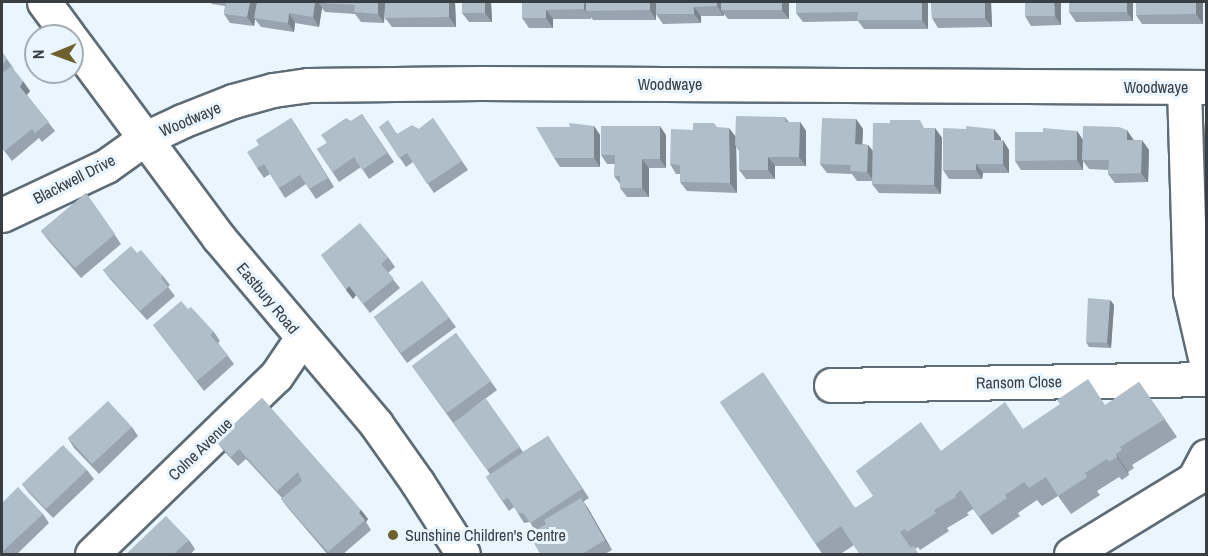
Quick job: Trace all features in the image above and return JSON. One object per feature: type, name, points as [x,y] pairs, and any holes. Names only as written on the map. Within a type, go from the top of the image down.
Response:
[{"type":"street","points":[[44,2],[60,24]]},
{"type":"street","name":"Eastbury Road","points":[[84,57],[219,238],[301,339],[376,424],[417,482],[463,555]]},
{"type":"street","name":"Woodwaye","points":[[144,140],[233,101],[273,90],[308,85],[482,83],[1195,87]]},
{"type":"street","points":[[1195,87],[1190,292],[1206,362]]},
{"type":"street","name":"Blackwell Drive","points":[[2,215],[106,166],[144,140]]},
{"type":"street","name":"Colne Avenue","points":[[92,555],[276,376],[301,339]]},
{"type":"street","name":"Ransom Close","points":[[831,385],[1206,379]]},
{"type":"street","points":[[1071,555],[1194,479],[1206,456]]},
{"type":"building","points":[[226,2],[250,2],[247,17],[224,14]]},
{"type":"building","points":[[257,2],[315,2],[313,17],[289,13],[288,23],[254,18]]},
{"type":"building","points":[[319,2],[378,2],[378,14],[354,12],[355,5]]},
{"type":"building","points":[[385,2],[449,2],[449,17],[385,18]]},
{"type":"building","points":[[462,2],[485,2],[485,13],[462,13]]},
{"type":"building","points":[[522,2],[584,2],[584,9],[546,10],[546,18],[522,18]]},
{"type":"building","points":[[586,2],[650,2],[650,10],[586,11]]},
{"type":"building","points":[[656,2],[717,2],[717,6],[694,7],[694,14],[656,14]]},
{"type":"building","points":[[721,2],[782,2],[782,10],[721,10]]},
{"type":"building","points":[[796,2],[922,2],[922,20],[857,20],[858,12],[796,13]]},
{"type":"building","points":[[931,2],[985,2],[985,18],[932,18]]},
{"type":"building","points":[[1025,2],[1054,2],[1055,16],[1025,16]]},
{"type":"building","points":[[1069,2],[1127,2],[1127,12],[1069,12]]},
{"type":"building","points":[[1136,2],[1196,2],[1196,14],[1136,15]]},
{"type":"building","points":[[2,52],[7,59],[2,65]]},
{"type":"building","points":[[11,66],[23,81],[20,87],[49,122],[35,133],[32,129],[5,151],[2,147],[2,74]]},
{"type":"building","points":[[362,114],[387,153],[362,170],[354,157],[333,172],[317,149],[327,143],[321,135],[346,118],[351,121]]},
{"type":"building","points":[[736,116],[785,117],[785,122],[800,122],[799,157],[768,157],[768,170],[739,170],[739,149],[735,145]]},
{"type":"building","points":[[291,118],[328,178],[309,189],[300,175],[279,188],[264,164],[257,168],[247,152],[259,145],[256,140]]},
{"type":"building","points":[[433,118],[462,161],[427,184],[407,153],[399,158],[379,127],[388,120],[397,134],[412,125],[419,129]]},
{"type":"building","points":[[822,118],[856,119],[855,144],[868,145],[867,172],[850,171],[851,165],[820,164]]},
{"type":"building","points":[[890,120],[920,120],[924,128],[935,128],[934,185],[872,184],[873,123],[890,123]]},
{"type":"building","points":[[569,123],[594,126],[594,158],[554,158],[536,127],[570,127]]},
{"type":"building","points":[[693,123],[714,123],[717,127],[729,128],[730,183],[680,182],[680,165],[670,164],[671,129],[693,130]]},
{"type":"building","points":[[601,126],[660,126],[660,159],[642,159],[642,188],[620,188],[620,176],[614,176],[615,155],[601,155]]},
{"type":"building","points":[[966,126],[994,129],[994,140],[1003,140],[1003,164],[976,164],[976,170],[943,170],[943,128],[966,129]]},
{"type":"building","points":[[1083,126],[1119,127],[1127,130],[1127,140],[1142,140],[1141,173],[1108,174],[1109,160],[1082,160]]},
{"type":"building","points":[[1043,128],[1077,131],[1077,160],[1015,161],[1015,132],[1043,132]]},
{"type":"building","points":[[86,193],[115,234],[75,268],[41,231]]},
{"type":"building","points":[[360,223],[388,257],[381,264],[394,279],[363,304],[349,286],[346,290],[321,255]]},
{"type":"building","points":[[131,246],[137,253],[141,250],[163,276],[161,278],[168,287],[140,311],[103,270]]},
{"type":"building","points":[[422,281],[449,318],[401,353],[374,317]]},
{"type":"building","points":[[1088,298],[1110,300],[1107,343],[1086,342]]},
{"type":"building","points":[[181,301],[188,309],[191,307],[214,332],[210,335],[228,355],[197,381],[153,325]]},
{"type":"building","points":[[456,333],[491,381],[447,413],[412,366]]},
{"type":"building","points":[[763,372],[855,508],[873,496],[856,471],[921,422],[941,451],[1005,402],[1023,429],[1060,404],[1057,400],[1088,379],[1105,405],[1139,382],[1165,419],[1120,447],[1122,450],[1116,454],[1117,457],[1109,462],[1107,459],[1085,473],[1087,477],[1058,496],[1046,477],[1029,488],[1024,482],[1005,495],[1007,498],[979,517],[961,490],[955,495],[956,497],[934,510],[936,513],[907,532],[905,529],[900,532],[911,548],[914,546],[919,555],[860,555],[841,526],[816,544],[720,402]]},
{"type":"building","points":[[262,398],[361,510],[359,513],[365,520],[328,552],[281,499],[302,481],[298,472],[277,491],[239,449],[231,457],[216,441]]},
{"type":"building","points":[[486,399],[520,447],[487,470],[453,423]]},
{"type":"building","points":[[108,401],[132,427],[92,464],[68,438]]},
{"type":"building","points":[[548,436],[582,489],[530,523],[523,513],[518,513],[508,498],[502,501],[486,477]]},
{"type":"building","points":[[63,445],[87,470],[46,509],[22,484]]},
{"type":"building","points":[[18,487],[43,514],[2,552],[2,503]]},
{"type":"building","points":[[581,498],[605,540],[583,555],[541,555],[529,535],[546,524],[544,520]]},
{"type":"building","points":[[166,516],[189,540],[173,555],[125,555]]},
{"type":"place","name":"Sunshine Children's Centre","points":[[393,535]]}]
